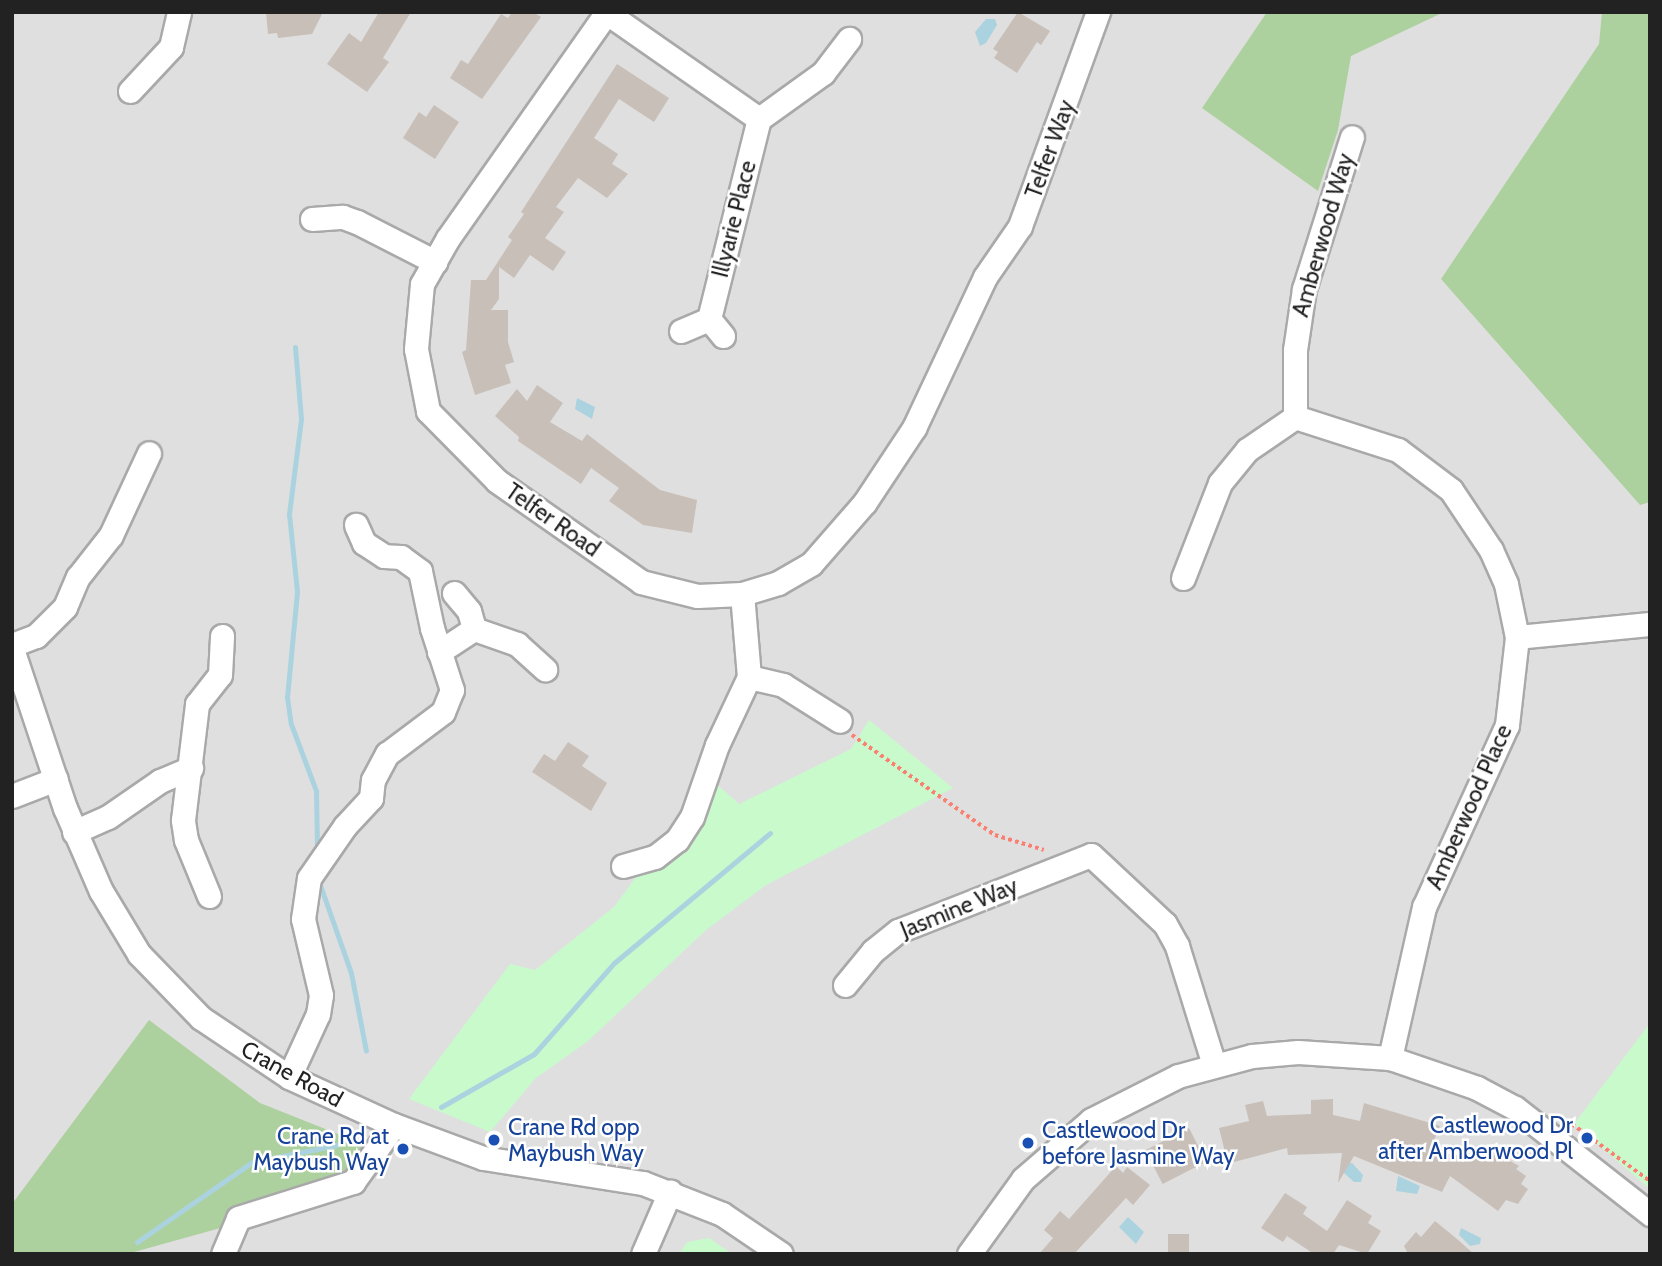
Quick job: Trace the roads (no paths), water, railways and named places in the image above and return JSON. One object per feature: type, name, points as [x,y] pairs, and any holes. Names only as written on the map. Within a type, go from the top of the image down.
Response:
[{"type":"street","points":[[130,91],[171,47],[179,12]]},
{"type":"street","points":[[607,12],[759,120],[823,73],[849,39]]},
{"type":"street","name":"Telfer Road","points":[[607,12],[422,284],[416,349],[428,411],[468,455],[497,481],[641,582],[697,596],[742,594],[778,583],[811,565],[843,533],[914,429],[985,277]]},
{"type":"street","name":"Telfer Way","points":[[985,277],[1020,226],[1039,183],[1098,12]]},
{"type":"street","name":"Illyarie Place","points":[[681,331],[716,327],[759,120]]},
{"type":"street","name":"Amberwood Way","points":[[1296,417],[1295,350],[1304,289],[1352,137]]},
{"type":"street","points":[[312,219],[350,220],[435,262]]},
{"type":"street","points":[[1183,578],[1220,483],[1247,450],[1296,417]]},
{"type":"street","name":"Amberwood Place","points":[[1296,417],[1398,450],[1451,490],[1491,550],[1506,584],[1517,637],[1507,726],[1424,907],[1390,1058]]},
{"type":"street","points":[[12,647],[36,636],[65,607],[78,576],[111,536],[149,453]]},
{"type":"street","points":[[289,1077],[318,1014],[321,995],[303,919],[316,869],[345,826],[371,798],[373,780],[387,754],[450,703],[452,676],[439,652],[420,571],[401,557],[384,556],[364,543],[356,525]]},
{"type":"street","points":[[454,593],[469,611],[474,629]]},
{"type":"street","points":[[623,866],[655,857],[677,841],[692,817],[717,745],[749,677],[742,594]]},
{"type":"street","points":[[1517,637],[1650,624]]},
{"type":"street","points":[[439,652],[474,629]]},
{"type":"street","points":[[474,629],[517,644],[545,669]]},
{"type":"street","points":[[209,896],[185,830],[197,705],[220,675],[222,636]]},
{"type":"street","name":"Crane Road","points":[[12,647],[74,832],[120,927],[156,975],[201,1017],[289,1077],[394,1125],[483,1158],[643,1183],[722,1214],[781,1254]]},
{"type":"street","points":[[749,677],[783,685],[840,721]]},
{"type":"street","points":[[74,832],[108,817],[160,781],[191,768]]},
{"type":"street","points":[[12,796],[56,779]]},
{"type":"street","name":"Jasmine Way","points":[[845,985],[873,951],[898,931],[1091,855],[1165,924],[1177,946],[1214,1065]]},
{"type":"street","points":[[969,1254],[1023,1179],[1066,1139],[1133,1096],[1214,1065],[1298,1052],[1390,1058],[1477,1088],[1515,1108],[1650,1214]]},
{"type":"street","points":[[223,1254],[238,1218],[353,1182],[394,1125]]},
{"type":"street","points":[[643,1254],[670,1192]]},
{"type":"water","points":[[986,19],[995,19],[997,25],[986,43],[980,46],[975,32]]},
{"type":"water","points":[[577,398],[595,407],[592,419],[575,409]]},
{"type":"water","points":[[1342,1162],[1352,1163],[1363,1175],[1361,1182],[1354,1182],[1344,1173]]},
{"type":"water","points":[[1398,1176],[1420,1186],[1417,1194],[1396,1191]]},
{"type":"water","points":[[1128,1217],[1144,1232],[1136,1244],[1119,1227]]},
{"type":"water","points":[[1461,1228],[1481,1238],[1480,1244],[1470,1246],[1459,1235]]},
{"type":"waterway","points":[[295,347],[301,419],[289,514],[297,592],[287,697],[291,724],[316,791],[317,851]]},
{"type":"waterway","points":[[441,1107],[534,1054],[614,963],[770,833]]},
{"type":"waterway","points":[[319,882],[351,973],[366,1051]]},
{"type":"waterway","points":[[137,1242],[252,1162],[337,1145]]},
{"type":"place","name":"Castlewood Dr after Amberwood Pl","points":[[1587,1138]]},
{"type":"place","name":"Crane Rd opp Maybush Way","points":[[494,1140]]},
{"type":"place","name":"Castlewood Dr before Jasmine Way","points":[[1028,1143]]},
{"type":"place","name":"Crane Rd at Maybush Way","points":[[403,1149]]}]
